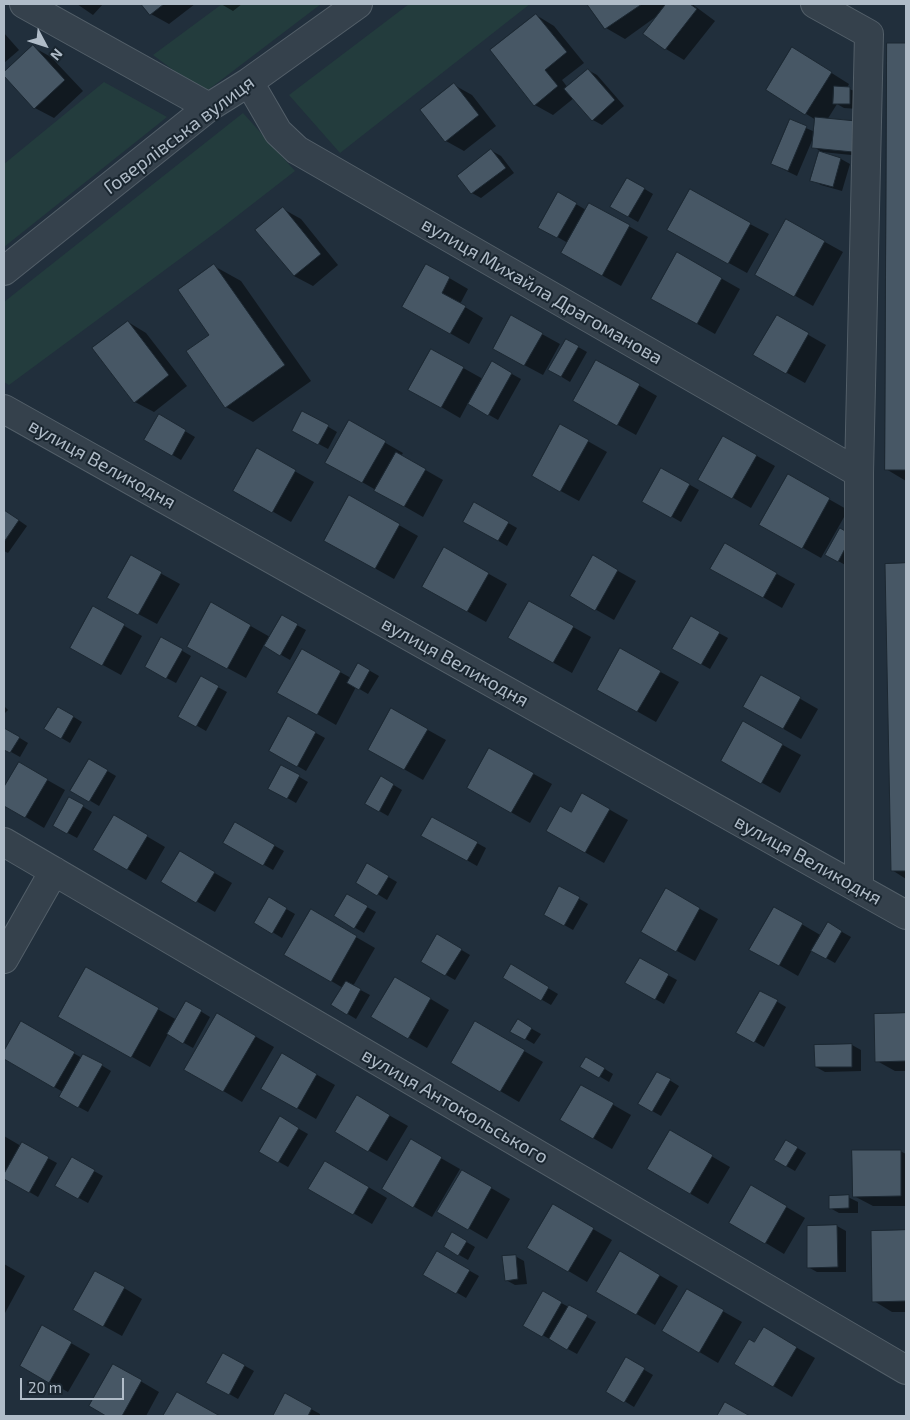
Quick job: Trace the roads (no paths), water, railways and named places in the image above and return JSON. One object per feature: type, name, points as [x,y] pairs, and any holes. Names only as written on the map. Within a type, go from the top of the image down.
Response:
[{"type":"street","points":[[24,4],[209,107]]},
{"type":"street","name":"Говерлівська вулиця","points":[[4,271],[209,107],[250,82],[358,4]]},
{"type":"street","points":[[815,4],[869,34],[860,473],[859,888]]},
{"type":"street","name":"вулиця Михайла Драгоманова","points":[[250,82],[278,132],[297,150],[860,473]]},
{"type":"street","name":"вулиця Великодня","points":[[4,409],[906,915]]},
{"type":"street","name":"вулиця Антокольського","points":[[4,842],[906,1370]]},
{"type":"street","points":[[4,959],[54,871]]}]
